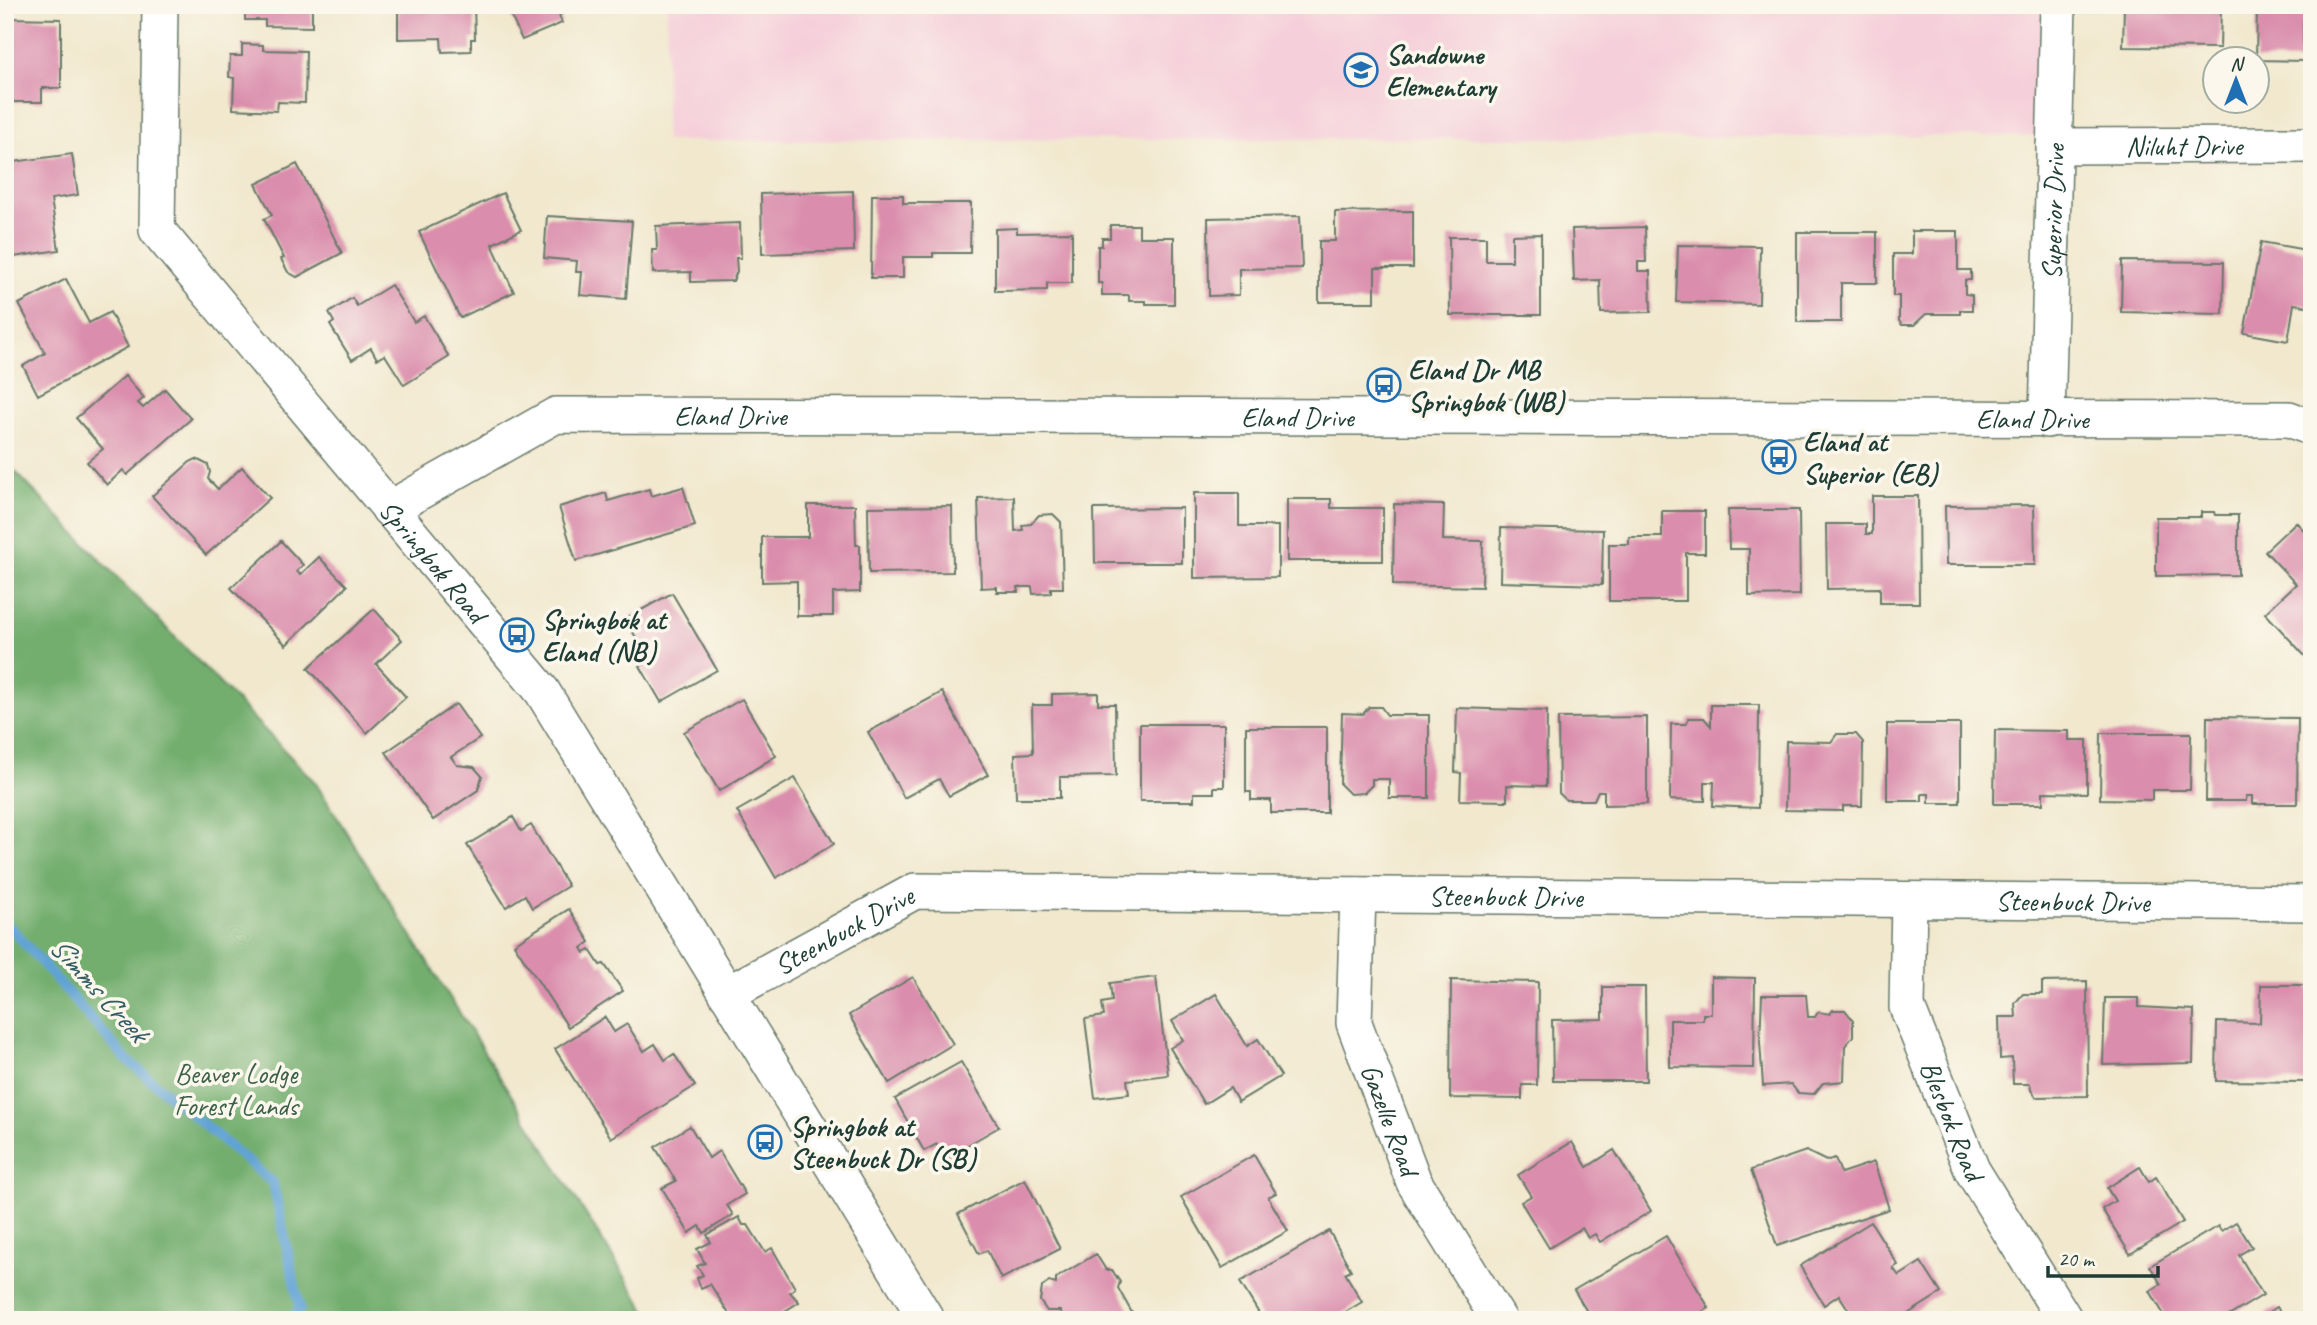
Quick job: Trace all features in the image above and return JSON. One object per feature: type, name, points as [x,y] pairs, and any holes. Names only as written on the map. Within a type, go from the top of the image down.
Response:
[{"type":"street","name":"Springbok Road","points":[[160,5],[157,230],[542,691],[927,1320]]},
{"type":"street","name":"Superior Drive","points":[[2047,420],[2058,5]]},
{"type":"street","name":"Niluht Drive","points":[[2054,146],[2312,145]]},
{"type":"street","name":"Eland Drive","points":[[389,509],[556,415],[2289,419],[2312,428]]},
{"type":"street","name":"Steenbuck Drive","points":[[727,994],[915,891],[2312,903]]},
{"type":"street","name":"Gazelle Road","points":[[1358,895],[1354,1023],[1414,1182],[1499,1320]]},
{"type":"street","name":"Blesbok Road","points":[[1909,900],[1907,1007],[1972,1170],[2065,1320]]},
{"type":"shaded area","name":"Sandowne Elementary","points":[[667,5],[2058,5],[2054,136],[665,141]]},
{"type":"green space","name":"Beaver Lodge Forest Lands","points":[[5,461],[315,782],[652,1320],[5,1320]]},
{"type":"building","points":[[245,5],[312,5],[312,27],[265,26],[265,20],[245,20]]},
{"type":"building","points":[[398,5],[474,5],[475,39],[471,39],[471,51],[442,52],[441,38],[398,39]]},
{"type":"building","points":[[506,5],[581,5],[559,15],[562,23],[522,40]]},
{"type":"building","points":[[2124,5],[2221,5],[2220,46],[2123,47]]},
{"type":"building","points":[[2257,5],[2312,5],[2312,20],[2303,20],[2303,61],[2272,60],[2272,46],[2256,46]]},
{"type":"building","points":[[5,18],[61,19],[61,88],[42,88],[42,102],[5,102]]},
{"type":"building","points":[[242,44],[263,45],[263,50],[306,51],[305,103],[278,102],[277,111],[233,109],[234,78],[229,77],[230,56],[242,56]]},
{"type":"building","points":[[72,154],[78,195],[51,199],[59,250],[7,258],[5,163]]},
{"type":"building","points":[[297,164],[342,253],[297,277],[288,272],[281,259],[284,258],[264,219],[272,215],[256,184]]},
{"type":"building","points":[[853,191],[854,251],[762,254],[761,194]]},
{"type":"building","points":[[503,193],[521,230],[492,244],[514,292],[460,318],[419,232]]},
{"type":"building","points":[[872,195],[903,195],[903,203],[971,203],[970,253],[933,253],[933,257],[903,257],[903,278],[871,278]]},
{"type":"building","points":[[1413,211],[1413,268],[1375,268],[1375,302],[1319,302],[1319,241],[1335,241],[1335,212]]},
{"type":"building","points":[[547,216],[632,221],[626,299],[580,295],[582,272],[576,272],[577,261],[544,258]]},
{"type":"building","points":[[1300,216],[1302,268],[1239,269],[1239,295],[1209,296],[1208,218]]},
{"type":"building","points":[[740,223],[741,258],[736,258],[737,271],[733,281],[691,282],[691,272],[653,273],[652,250],[657,250],[656,226]]},
{"type":"building","points":[[1110,225],[1139,225],[1139,237],[1174,237],[1174,304],[1146,304],[1146,301],[1129,301],[1129,295],[1102,295],[1102,283],[1098,283],[1098,246],[1102,246],[1102,238],[1110,238]]},
{"type":"building","points":[[1645,227],[1646,262],[1638,262],[1638,271],[1650,271],[1651,312],[1601,313],[1600,280],[1574,281],[1572,229]]},
{"type":"building","points":[[1017,228],[1017,233],[1072,232],[1072,283],[1047,283],[1047,290],[995,291],[995,229]]},
{"type":"building","points":[[1912,231],[1958,231],[1958,270],[1971,270],[1971,280],[1965,280],[1965,294],[1972,295],[1972,310],[1960,310],[1960,314],[1926,314],[1914,325],[1902,325],[1899,321],[1899,296],[1893,296],[1893,254],[1912,254]]},
{"type":"building","points":[[1797,232],[1877,232],[1877,283],[1841,283],[1841,322],[1797,322]]},
{"type":"building","points":[[1541,234],[1541,315],[1450,315],[1449,237],[1486,237],[1486,261],[1512,261],[1512,235]]},
{"type":"building","points":[[2261,242],[2312,251],[2312,307],[2294,304],[2288,341],[2244,333]]},
{"type":"building","points":[[1678,245],[1760,246],[1759,304],[1676,302]]},
{"type":"building","points":[[2122,261],[2224,262],[2223,314],[2121,312]]},
{"type":"building","points":[[66,279],[89,323],[110,312],[128,347],[38,395],[23,366],[45,353],[19,304]]},
{"type":"building","points":[[391,285],[414,322],[424,316],[449,357],[404,385],[385,355],[377,359],[371,348],[352,360],[330,325],[334,322],[329,313],[352,298],[357,306]]},
{"type":"building","points":[[125,376],[144,398],[138,403],[143,408],[165,389],[191,419],[127,475],[123,470],[107,485],[87,462],[103,449],[76,418]]},
{"type":"building","points":[[196,459],[208,465],[208,479],[218,489],[242,467],[270,498],[206,555],[152,496]]},
{"type":"building","points":[[683,487],[695,526],[576,561],[559,507],[606,493],[608,501],[649,489],[651,496]]},
{"type":"building","points":[[1194,493],[1239,493],[1239,526],[1278,526],[1278,577],[1194,578]]},
{"type":"building","points":[[1872,496],[1918,496],[1919,603],[1880,603],[1880,588],[1827,589],[1826,524],[1866,524],[1866,534],[1872,534]]},
{"type":"building","points":[[1014,497],[1015,531],[1023,530],[1022,525],[1031,524],[1039,515],[1053,514],[1061,522],[1063,588],[1051,588],[1051,593],[1033,594],[1032,587],[1018,587],[1019,592],[997,592],[997,587],[981,588],[978,498]]},
{"type":"building","points":[[1287,499],[1331,499],[1331,508],[1383,508],[1383,561],[1287,561]]},
{"type":"building","points":[[1394,504],[1444,505],[1443,540],[1483,541],[1482,587],[1393,585]]},
{"type":"building","points":[[808,505],[855,505],[856,545],[860,545],[860,592],[833,593],[833,616],[797,616],[797,581],[762,582],[762,537],[808,537]]},
{"type":"building","points":[[2034,505],[2035,565],[1946,565],[1945,506]]},
{"type":"building","points":[[952,506],[953,572],[869,573],[868,507]]},
{"type":"building","points":[[1182,508],[1182,563],[1095,563],[1094,509]]},
{"type":"building","points":[[1728,510],[1799,510],[1800,595],[1749,596],[1749,549],[1729,549]]},
{"type":"building","points":[[1662,511],[1705,511],[1705,553],[1686,553],[1686,601],[1609,601],[1609,544],[1629,544],[1629,537],[1662,537]]},
{"type":"building","points":[[2201,512],[2238,515],[2238,575],[2156,576],[2156,517],[2201,517]]},
{"type":"building","points":[[2296,522],[2312,539],[2312,651],[2306,657],[2265,613],[2296,584],[2265,551]]},
{"type":"building","points":[[1501,528],[1603,530],[1602,585],[1500,582]]},
{"type":"building","points":[[281,541],[303,565],[297,571],[300,575],[319,557],[347,586],[286,645],[231,588]]},
{"type":"building","points":[[672,593],[717,670],[661,702],[640,666],[650,661],[625,619]]},
{"type":"building","points":[[374,609],[402,640],[376,664],[406,697],[367,733],[308,668]]},
{"type":"building","points":[[942,692],[988,775],[949,796],[939,779],[904,798],[868,732]]},
{"type":"building","points":[[1098,693],[1098,704],[1115,704],[1116,776],[1060,777],[1060,798],[1016,798],[1015,754],[1033,753],[1032,705],[1052,705],[1052,694]]},
{"type":"building","points":[[742,699],[776,756],[719,791],[684,732]]},
{"type":"building","points":[[456,704],[480,738],[451,757],[457,765],[474,767],[482,776],[478,790],[433,820],[386,752]]},
{"type":"building","points":[[1711,705],[1759,705],[1758,808],[1713,806],[1714,782],[1705,782],[1705,801],[1670,800],[1671,724],[1686,724],[1689,718],[1704,718],[1711,726]]},
{"type":"building","points":[[1369,707],[1381,707],[1387,715],[1429,715],[1429,798],[1389,798],[1389,779],[1372,779],[1372,785],[1364,793],[1350,794],[1340,784],[1342,713],[1363,714]]},
{"type":"building","points":[[1457,708],[1547,711],[1546,786],[1507,785],[1507,801],[1460,800],[1461,773],[1455,772]]},
{"type":"building","points":[[1647,717],[1647,804],[1604,805],[1604,791],[1598,791],[1594,800],[1566,800],[1559,793],[1558,718]]},
{"type":"building","points":[[2207,717],[2298,718],[2297,804],[2252,804],[2252,796],[2246,796],[2246,801],[2206,801]]},
{"type":"building","points":[[1140,724],[1224,724],[1224,787],[1214,787],[1214,793],[1194,793],[1194,801],[1140,801]]},
{"type":"building","points":[[1887,724],[1960,724],[1960,803],[1929,803],[1929,794],[1922,794],[1922,801],[1887,801]]},
{"type":"building","points":[[1246,727],[1327,727],[1327,813],[1271,813],[1271,800],[1251,800],[1251,792],[1246,792]]},
{"type":"building","points":[[1995,730],[2069,731],[2069,740],[2087,740],[2087,793],[2043,792],[2043,804],[1994,804]]},
{"type":"building","points":[[2101,733],[2191,733],[2190,790],[2152,790],[2152,800],[2100,799]]},
{"type":"building","points":[[1837,734],[1856,734],[1863,742],[1862,806],[1843,806],[1843,811],[1785,810],[1786,741],[1831,742]]},
{"type":"building","points":[[795,778],[834,844],[776,878],[737,811]]},
{"type":"building","points":[[513,817],[521,831],[531,825],[568,886],[532,908],[525,895],[506,907],[467,845]]},
{"type":"building","points":[[569,909],[590,942],[582,948],[585,953],[590,950],[600,965],[604,964],[623,991],[568,1027],[514,944]]},
{"type":"building","points":[[913,977],[953,1044],[889,1083],[849,1015]]},
{"type":"building","points":[[1156,977],[1168,1075],[1127,1080],[1129,1094],[1095,1098],[1085,1019],[1104,1016],[1102,1003],[1112,1001],[1110,983]]},
{"type":"building","points":[[1711,977],[1755,978],[1754,1068],[1670,1067],[1670,1020],[1703,1020],[1703,1014],[1711,1014]]},
{"type":"building","points":[[1451,980],[1538,982],[1537,1085],[1522,1085],[1522,1099],[1450,1098]]},
{"type":"building","points":[[2087,981],[2088,1096],[2036,1097],[2030,1084],[2013,1084],[2012,1058],[2000,1059],[1999,1017],[2016,1017],[2015,1003],[2023,994],[2042,994],[2042,982]]},
{"type":"building","points":[[2261,985],[2310,985],[2309,1082],[2216,1081],[2217,1022],[2260,1023]]},
{"type":"building","points":[[1603,987],[1645,987],[1646,1081],[1553,1081],[1552,1020],[1603,1019]]},
{"type":"building","points":[[1216,994],[1247,1046],[1258,1039],[1281,1076],[1238,1102],[1230,1088],[1204,1104],[1170,1048],[1183,1040],[1172,1021]]},
{"type":"building","points":[[1762,995],[1806,995],[1808,1017],[1815,1017],[1818,1012],[1830,1014],[1833,1010],[1845,1010],[1853,1020],[1853,1036],[1845,1046],[1844,1081],[1823,1083],[1814,1094],[1798,1093],[1791,1084],[1763,1086],[1760,1042]]},
{"type":"building","points":[[2105,998],[2139,998],[2139,1007],[2194,1010],[2193,1063],[2103,1065]]},
{"type":"building","points":[[605,1017],[614,1032],[627,1024],[644,1051],[655,1044],[665,1060],[674,1054],[695,1086],[611,1138],[555,1049]]},
{"type":"building","points":[[961,1062],[999,1127],[945,1158],[937,1144],[924,1151],[895,1099]]},
{"type":"building","points":[[690,1126],[709,1158],[719,1151],[745,1194],[727,1205],[733,1215],[704,1233],[700,1226],[689,1233],[662,1188],[676,1181],[655,1147]]},
{"type":"building","points":[[1572,1142],[1587,1167],[1614,1150],[1651,1211],[1600,1242],[1595,1234],[1588,1238],[1582,1228],[1549,1248],[1521,1202],[1531,1196],[1518,1175]]},
{"type":"building","points":[[1806,1151],[1826,1161],[1835,1158],[1841,1173],[1874,1162],[1889,1209],[1777,1246],[1751,1170]]},
{"type":"building","points":[[1254,1155],[1276,1193],[1268,1197],[1288,1231],[1222,1268],[1181,1197]]},
{"type":"building","points":[[2140,1167],[2149,1182],[2156,1177],[2183,1222],[2130,1254],[2102,1209],[2115,1201],[2107,1188]]},
{"type":"building","points":[[1025,1179],[1060,1249],[1001,1279],[987,1250],[979,1254],[958,1214]]},
{"type":"building","points":[[739,1217],[743,1225],[748,1225],[765,1252],[772,1248],[795,1288],[790,1292],[799,1302],[771,1320],[733,1320],[710,1284],[701,1288],[697,1278],[703,1275],[697,1266],[705,1263],[697,1249],[711,1242],[707,1235]]},
{"type":"building","points":[[1871,1222],[1898,1265],[1893,1268],[1899,1276],[1921,1262],[1941,1293],[1898,1320],[1855,1320],[1839,1295],[1824,1305],[1800,1266]]},
{"type":"building","points":[[2236,1222],[2252,1247],[2239,1255],[2263,1295],[2222,1320],[2167,1320],[2150,1291],[2161,1284],[2150,1266],[2218,1226],[2221,1231]]},
{"type":"building","points":[[1329,1231],[1351,1270],[1345,1273],[1362,1302],[1332,1320],[1263,1320],[1240,1282]]},
{"type":"building","points":[[1666,1236],[1709,1308],[1690,1320],[1592,1320],[1574,1290]]},
{"type":"building","points":[[1096,1254],[1106,1270],[1112,1270],[1120,1282],[1118,1288],[1136,1320],[1065,1320],[1060,1311],[1047,1311],[1040,1301],[1042,1287],[1049,1282],[1056,1284],[1056,1278]]},
{"type":"building","points":[[2277,1307],[2285,1320],[2256,1320]]},
{"type":"waterway","name":"Simms Creek","points":[[5,921],[126,1059],[273,1183],[300,1309],[288,1320]]},
{"type":"place","name":"Sandowne Elementary","points":[[1361,70]]},
{"type":"place","name":"Eland Dr MB Springbok (WB)","points":[[1384,385]]},
{"type":"place","name":"Eland at Superior (EB)","points":[[1779,457]]},
{"type":"place","name":"Springbok at Eland (NB)","points":[[517,635]]},
{"type":"place","name":"Springbok at Steenbuck Dr (SB)","points":[[765,1142]]}]
